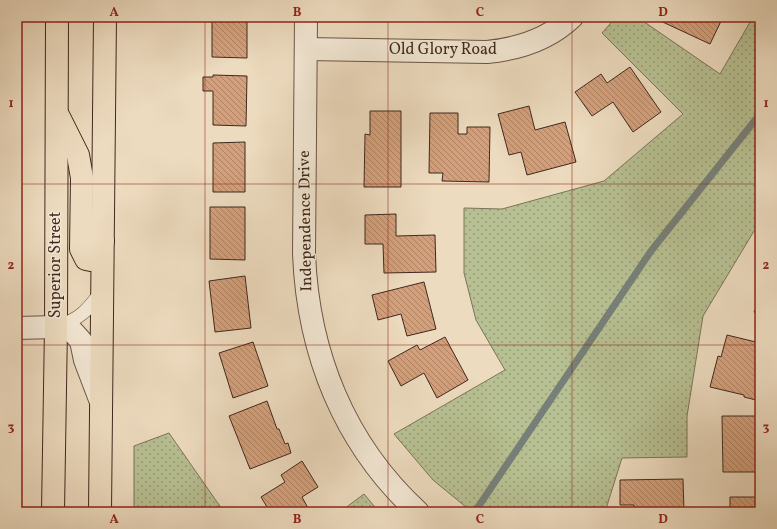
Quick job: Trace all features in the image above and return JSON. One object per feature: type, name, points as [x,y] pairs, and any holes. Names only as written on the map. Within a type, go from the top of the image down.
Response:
[{"type":"main road","name":"Superior Street","points":[[52,512],[56,327],[57,17]]},
{"type":"main road","points":[[100,512],[105,17]]},
{"type":"main road","points":[[57,112],[78,155],[82,178],[81,249],[86,259],[91,260],[96,256],[102,241]]},
{"type":"street","name":"Independence Drive","points":[[306,17],[304,260],[308,304],[317,348],[339,406],[352,430],[373,462],[395,489],[418,512]]},
{"type":"street","name":"Old Glory Road","points":[[306,49],[501,51],[533,42],[554,31],[572,17]]},
{"type":"street","points":[[17,328],[56,327],[72,331],[81,341],[85,360],[101,403]]},
{"type":"lane","points":[[56,327],[73,321],[88,308],[102,290]]},
{"type":"green space","points":[[616,17],[637,17],[720,74],[753,17],[760,17],[760,226],[754,231],[703,316],[687,416],[687,457],[622,458],[605,512],[472,512],[433,480],[394,434],[505,370],[476,320],[464,273],[464,208],[502,209],[604,181],[683,114],[602,33]]},
{"type":"green space","points":[[169,433],[224,512],[134,512],[134,446]]},
{"type":"green space","points":[[364,494],[379,512],[340,512]]},
{"type":"building","points":[[212,17],[247,17],[247,58],[212,57]]},
{"type":"building","points":[[652,17],[723,17],[710,44]]},
{"type":"building","points":[[630,67],[661,112],[633,132],[613,102],[592,116],[575,92],[601,74],[607,83]]},
{"type":"building","points":[[213,75],[247,76],[246,126],[213,125],[213,91],[203,91],[203,77],[213,77]]},
{"type":"building","points":[[529,106],[535,130],[565,122],[576,162],[527,175],[521,152],[509,155],[498,114]]},
{"type":"building","points":[[370,111],[401,111],[401,187],[364,187],[365,134],[370,135]]},
{"type":"building","points":[[430,113],[458,113],[458,134],[467,134],[467,127],[490,127],[489,182],[442,181],[443,173],[429,173]]},
{"type":"building","points":[[245,142],[245,192],[213,192],[213,143]]},
{"type":"building","points":[[210,207],[245,207],[245,260],[210,259]]},
{"type":"building","points":[[396,214],[396,236],[435,235],[436,272],[384,273],[383,244],[365,244],[365,215]]},
{"type":"building","points":[[245,276],[251,328],[215,332],[209,281]]},
{"type":"building","points":[[424,282],[436,329],[407,336],[401,314],[378,320],[372,295]]},
{"type":"building","points":[[760,301],[760,316],[754,312]]},
{"type":"building","points":[[727,335],[760,343],[760,401],[744,397],[744,395],[710,387],[718,356],[721,357]]},
{"type":"building","points":[[445,337],[468,380],[437,398],[424,373],[401,386],[388,361],[417,345],[420,350]]},
{"type":"building","points":[[253,342],[268,386],[233,398],[219,353]]},
{"type":"building","points":[[267,401],[277,429],[279,429],[285,444],[288,443],[291,453],[250,469],[229,416]]},
{"type":"building","points":[[722,416],[760,416],[760,472],[723,472]]},
{"type":"building","points":[[302,461],[318,487],[302,497],[310,512],[270,512],[261,497],[285,482],[281,475]]},
{"type":"building","points":[[683,479],[684,512],[634,512],[634,505],[620,505],[620,480]]},
{"type":"building","points":[[730,497],[760,497],[760,512],[705,512],[705,509],[730,508]]},
{"type":"waterway","points":[[476,510],[651,251],[760,114]]}]
